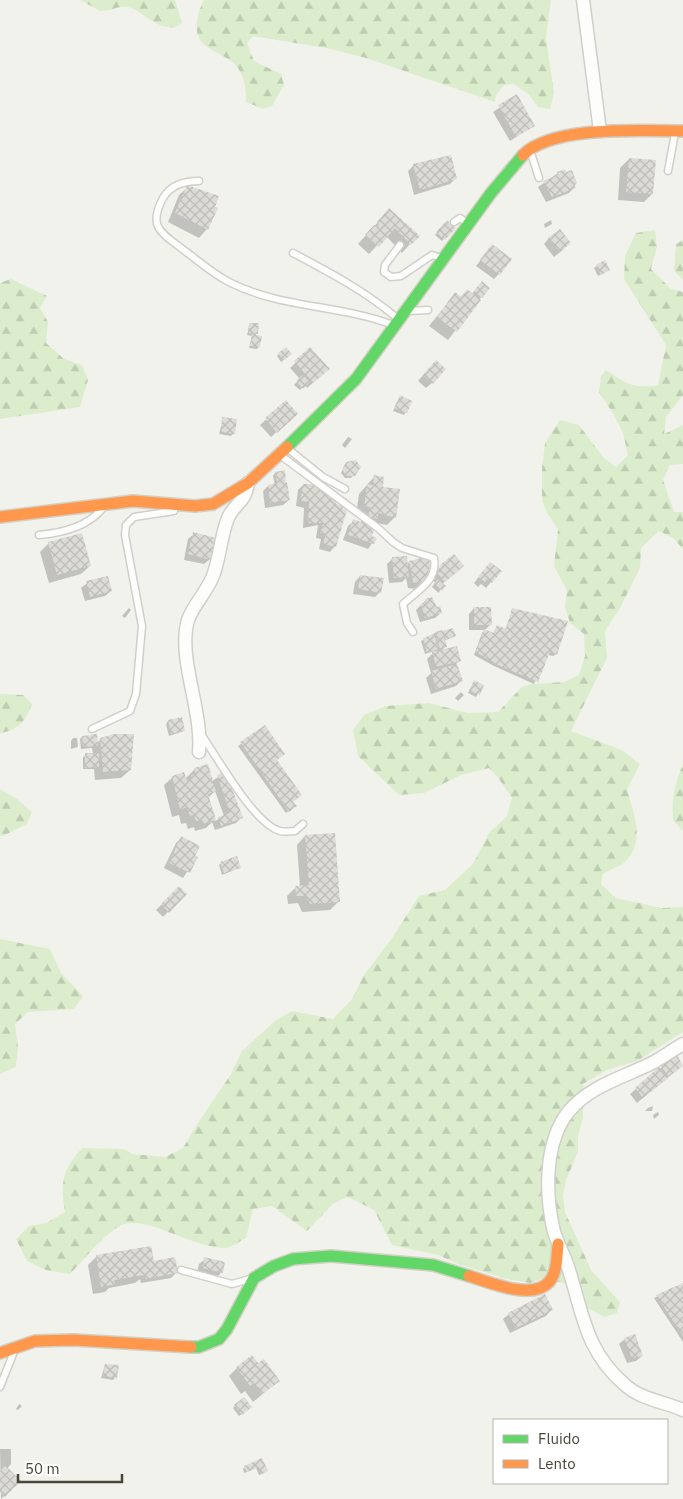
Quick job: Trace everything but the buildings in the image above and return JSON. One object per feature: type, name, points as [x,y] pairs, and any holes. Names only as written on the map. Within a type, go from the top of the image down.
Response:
[{"type":"street","points":[[584,0],[600,131]]},
{"type":"street","points":[[0,517],[133,501],[195,506],[213,504],[248,483],[330,407],[356,378],[468,224],[515,163],[529,149],[543,141],[600,131],[679,131]]},
{"type":"street","points":[[199,752],[201,734],[185,636],[189,619],[214,575],[227,520],[231,511],[246,497],[248,483]]},
{"type":"street","points":[[683,1044],[653,1062],[599,1087],[570,1111],[560,1126],[551,1149],[549,1191],[554,1230],[558,1244],[568,1266],[586,1333],[599,1355],[624,1384],[637,1393],[653,1401],[683,1410]]},
{"type":"street","points":[[0,1353],[35,1341],[74,1340],[198,1347],[219,1339],[227,1329],[254,1278],[274,1266],[293,1259],[331,1256],[433,1265],[517,1290],[539,1289],[549,1282],[555,1270],[558,1244]]},
{"type":"lane","points":[[668,171],[679,131]]},
{"type":"lane","points":[[529,149],[539,178]]},
{"type":"lane","points":[[200,181],[185,182],[164,195],[155,220],[156,227],[164,236],[231,283],[255,292],[345,310],[399,318],[412,312],[428,310]]},
{"type":"lane","points":[[454,222],[460,218],[468,224]]},
{"type":"lane","points":[[400,245],[384,264],[384,272],[390,277],[401,276],[432,255],[442,259]]},
{"type":"lane","points":[[293,253],[328,271],[369,296],[399,318]]},
{"type":"lane","points":[[282,450],[345,489]]},
{"type":"lane","points":[[282,450],[402,548],[434,558],[434,570],[430,579],[403,604],[407,623],[414,632]]},
{"type":"lane","points":[[39,535],[71,529],[90,521],[105,504]]},
{"type":"lane","points":[[92,729],[130,711],[136,694],[142,626],[126,543],[126,525],[134,517],[195,506]]},
{"type":"lane","points":[[201,734],[240,792],[263,821],[280,831],[295,831],[303,824]]},
{"type":"lane","points":[[181,1270],[232,1284],[254,1278]]},
{"type":"lane","points":[[0,1387],[16,1346]]},
{"type":"green space","points":[[80,0],[175,0],[182,23],[174,28],[164,26],[131,8],[119,7],[100,11]]},
{"type":"green space","points":[[204,0],[551,0],[546,38],[554,93],[550,109],[538,107],[529,95],[514,84],[504,85],[496,95],[495,102],[366,58],[326,48],[253,36],[247,43],[254,61],[281,74],[284,85],[272,106],[263,109],[246,102],[244,80],[235,64],[201,42],[198,36],[197,24],[199,11]]},
{"type":"green space","points":[[655,230],[657,247],[651,269],[671,289],[683,292],[683,395],[666,417],[664,434],[683,425],[683,464],[670,465],[663,480],[674,512],[683,512],[683,549],[673,538],[659,531],[641,548],[640,568],[620,608],[605,631],[607,658],[571,731],[622,750],[640,764],[627,789],[635,816],[637,835],[635,844],[632,853],[624,863],[603,874],[601,884],[616,898],[662,908],[683,907],[683,1032],[637,1061],[607,1070],[583,1084],[583,1118],[578,1137],[578,1152],[566,1180],[563,1195],[565,1212],[591,1270],[620,1302],[617,1313],[605,1317],[587,1308],[582,1288],[544,1278],[530,1283],[507,1279],[458,1264],[438,1255],[392,1245],[374,1210],[348,1197],[334,1203],[307,1231],[272,1206],[253,1209],[246,1238],[227,1248],[212,1247],[147,1225],[135,1223],[124,1224],[111,1232],[70,1274],[46,1270],[27,1261],[16,1239],[29,1226],[46,1223],[65,1212],[64,1177],[70,1163],[82,1148],[124,1149],[133,1154],[165,1157],[183,1148],[231,1074],[242,1051],[276,1020],[292,1011],[333,1019],[352,999],[364,975],[392,938],[419,896],[445,890],[473,864],[489,833],[507,816],[512,798],[489,768],[461,775],[424,793],[399,795],[358,756],[353,730],[364,715],[386,706],[429,703],[468,713],[498,712],[522,687],[531,684],[564,682],[579,675],[585,656],[584,634],[570,623],[565,607],[567,591],[554,566],[558,529],[547,513],[542,500],[542,468],[545,443],[560,420],[579,425],[604,458],[616,467],[628,455],[623,433],[599,392],[601,376],[606,370],[619,379],[636,386],[658,385],[666,345],[624,279],[625,256],[636,233]]},
{"type":"green space","points":[[683,240],[683,280],[674,271],[676,244]]},
{"type":"green space","points":[[11,279],[47,296],[40,308],[48,322],[46,343],[64,359],[82,365],[88,380],[80,407],[0,419],[0,283]]},
{"type":"green space","points":[[0,694],[23,695],[32,704],[27,715],[17,727],[0,733]]},
{"type":"green space","points":[[683,764],[683,831],[673,820],[673,805],[674,791]]},
{"type":"green space","points":[[0,789],[17,799],[32,812],[27,824],[3,836],[0,836]]},
{"type":"green space","points":[[0,939],[50,949],[61,973],[83,996],[74,1009],[28,1012],[15,1024],[18,1047],[16,1067],[0,1074]]},
{"type":"traffic: fast","points":[[287,447],[356,379],[491,193],[523,155]]},
{"type":"traffic: fast","points":[[191,1347],[199,1347],[219,1339],[227,1329],[254,1278],[274,1266],[293,1259],[331,1256],[433,1265],[469,1276]]},
{"type":"traffic: slow","points":[[523,155],[537,145],[576,134],[622,131],[683,131]]},
{"type":"traffic: slow","points":[[0,517],[133,501],[195,506],[213,504],[248,483],[287,447]]},
{"type":"traffic: slow","points":[[469,1276],[499,1286],[521,1290],[532,1290],[542,1287],[549,1282],[554,1274],[558,1244]]},
{"type":"traffic: slow","points":[[0,1353],[35,1341],[74,1340],[191,1347]]}]
